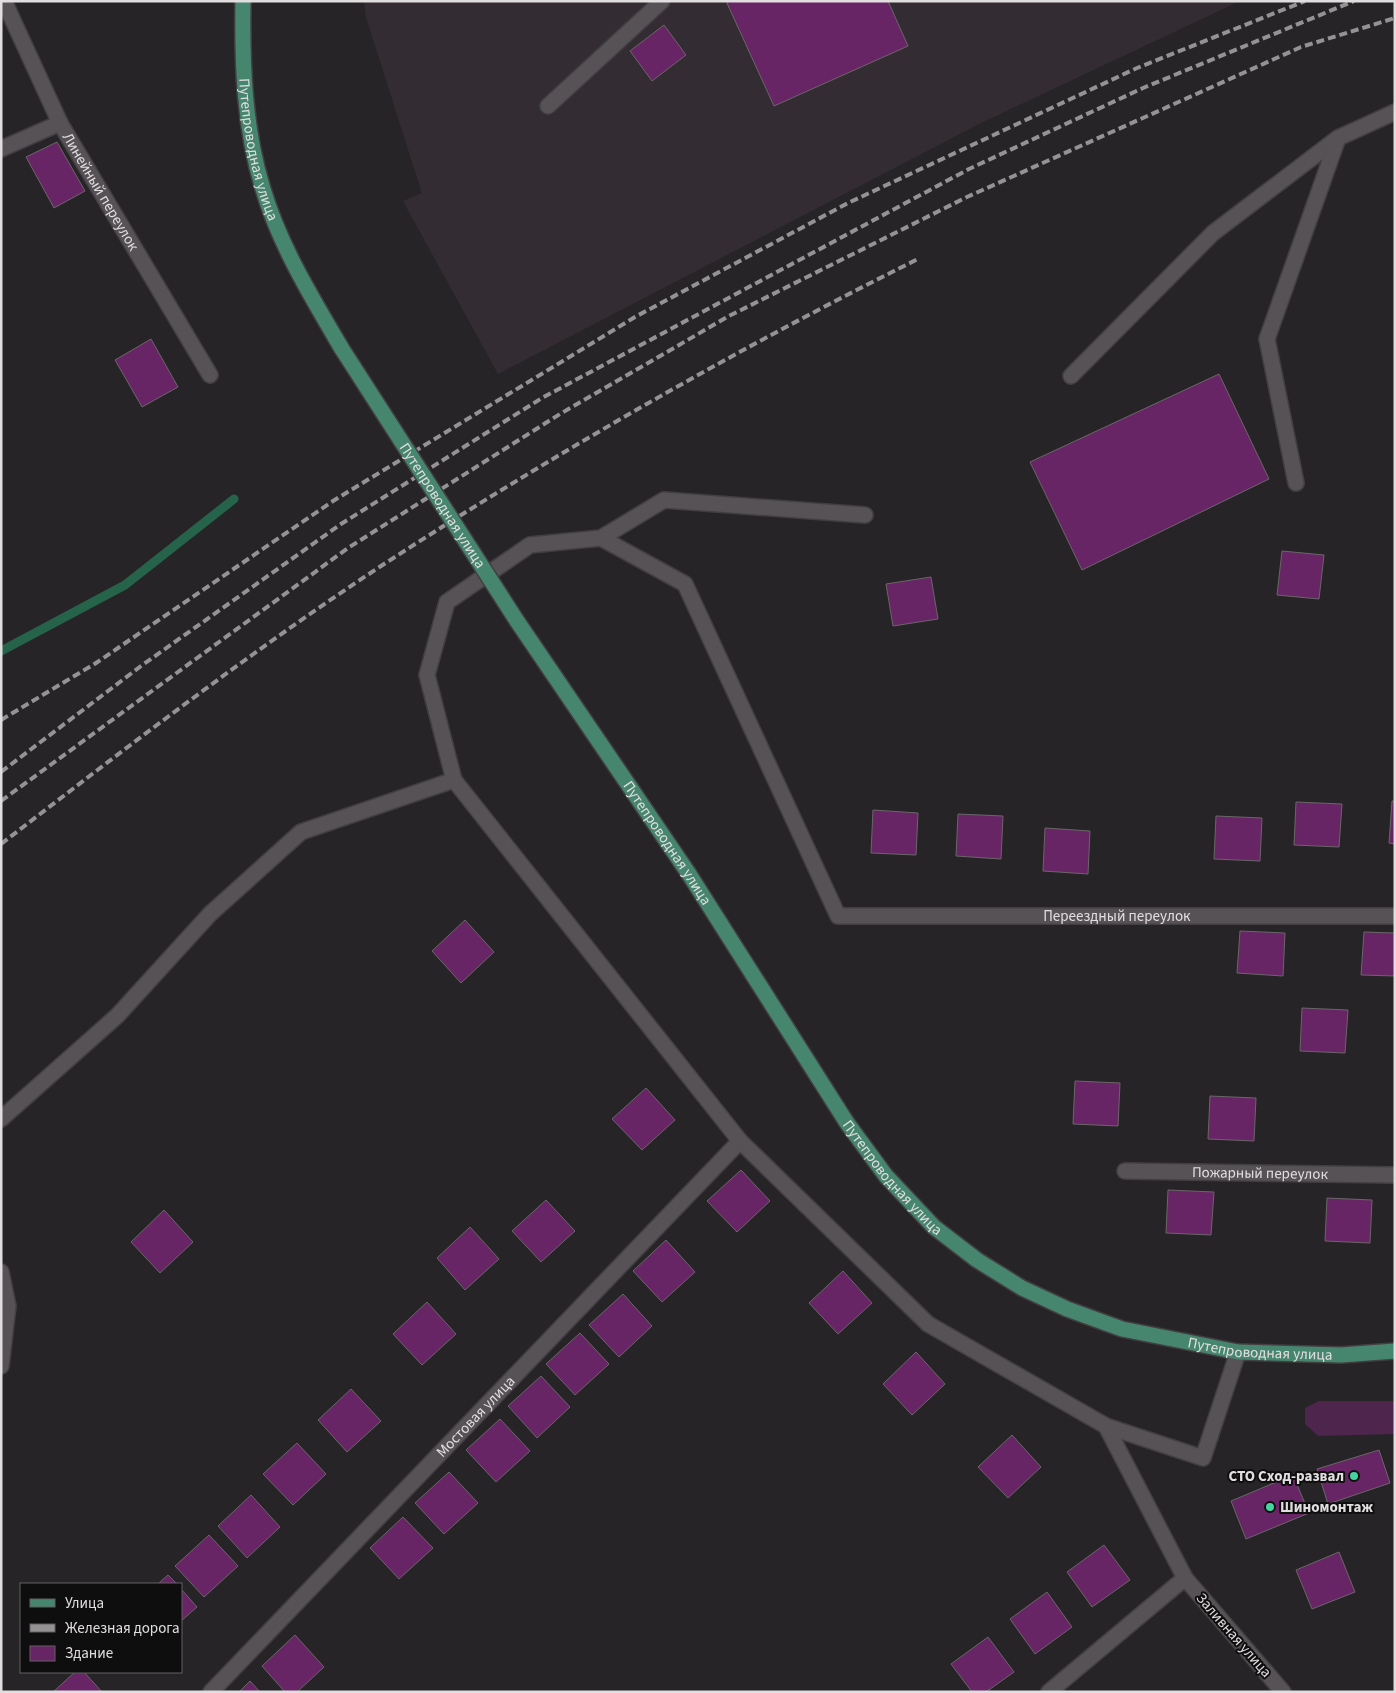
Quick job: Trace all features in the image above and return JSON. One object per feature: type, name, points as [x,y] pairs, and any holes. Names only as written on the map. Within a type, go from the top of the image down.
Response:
[{"type":"main road","name":"Путепроводная улица","points":[[244,1],[242,62],[249,126],[263,190],[296,271],[342,348],[517,621],[689,874],[847,1123],[886,1176],[934,1226],[977,1260],[1022,1288],[1068,1309],[1122,1329],[1238,1352],[1340,1355],[1395,1351]]},
{"type":"street","name":"Линейный переулок","points":[[4,1],[60,123],[210,375]]},
{"type":"street","points":[[548,106],[662,1]]},
{"type":"street","points":[[1071,376],[1213,233],[1338,138],[1395,112]]},
{"type":"street","points":[[1,149],[60,123]]},
{"type":"street","points":[[1296,483],[1267,339],[1338,138]]},
{"type":"street","points":[[865,515],[664,500],[601,538],[530,546],[447,602],[427,675],[454,780],[740,1141],[928,1324],[1106,1426],[1204,1458],[1238,1352]]},
{"type":"street","name":"Переездный переулок","points":[[601,538],[685,584],[838,916],[1395,916]]},
{"type":"street","points":[[1,1119],[117,1016],[210,914],[301,832],[454,780]]},
{"type":"street","name":"Мостовая улица","points":[[211,1692],[740,1141]]},
{"type":"street","name":"Пожарный переулок","points":[[1125,1171],[1395,1175]]},
{"type":"street","points":[[1,1272],[8,1306],[1,1366]]},
{"type":"street","name":"Заливная улица","points":[[1106,1426],[1185,1578],[1283,1692]]},
{"type":"street","points":[[1049,1692],[1185,1578]]},
{"type":"shaded area","points":[[364,1],[1240,1],[981,123],[498,374],[403,201],[422,193],[366,17]]},
{"type":"shaded area","points":[[1319,1401],[1395,1401],[1395,1434],[1318,1436],[1305,1424],[1305,1408]]},
{"type":"building","points":[[726,1],[888,1],[908,46],[774,106]]},
{"type":"building","points":[[664,25],[686,55],[652,81],[630,51]]},
{"type":"building","points":[[57,142],[85,191],[54,208],[26,157]]},
{"type":"building","points":[[151,339],[178,387],[142,407],[115,360]]},
{"type":"building","points":[[1219,374],[1269,479],[1082,570],[1030,462]]},
{"type":"building","points":[[1282,551],[1324,555],[1319,599],[1277,595]]},
{"type":"building","points":[[931,577],[938,619],[893,626],[886,584]]},
{"type":"building","points":[[1392,801],[1395,801],[1395,844],[1389,843]]},
{"type":"building","points":[[1296,802],[1342,804],[1339,847],[1294,845]]},
{"type":"building","points":[[873,810],[918,813],[916,855],[871,853]]},
{"type":"building","points":[[958,814],[1003,816],[1001,859],[956,856]]},
{"type":"building","points":[[1216,816],[1262,818],[1260,861],[1214,859]]},
{"type":"building","points":[[1045,828],[1090,831],[1088,874],[1043,871]]},
{"type":"building","points":[[465,920],[494,952],[461,983],[432,951]]},
{"type":"building","points":[[1240,931],[1285,933],[1283,976],[1237,973]]},
{"type":"building","points":[[1364,932],[1395,933],[1395,976],[1361,975]]},
{"type":"building","points":[[1302,1008],[1348,1010],[1345,1053],[1300,1051]]},
{"type":"building","points":[[1075,1081],[1120,1083],[1118,1126],[1073,1124]]},
{"type":"building","points":[[646,1088],[675,1120],[642,1150],[612,1119]]},
{"type":"building","points":[[1210,1096],[1256,1098],[1254,1141],[1208,1139]]},
{"type":"building","points":[[741,1170],[770,1201],[737,1232],[707,1201]]},
{"type":"building","points":[[1168,1190],[1214,1192],[1211,1235],[1166,1233]]},
{"type":"building","points":[[1327,1198],[1372,1200],[1370,1243],[1325,1241]]},
{"type":"building","points":[[546,1200],[575,1231],[541,1262],[512,1231]]},
{"type":"building","points":[[164,1210],[193,1242],[160,1273],[131,1242]]},
{"type":"building","points":[[470,1227],[499,1259],[465,1290],[437,1258]]},
{"type":"building","points":[[666,1240],[695,1272],[662,1302],[633,1271]]},
{"type":"building","points":[[843,1271],[872,1303],[838,1334],[809,1303]]},
{"type":"building","points":[[623,1294],[652,1326],[619,1357],[589,1325]]},
{"type":"building","points":[[427,1302],[456,1334],[422,1365],[393,1334]]},
{"type":"building","points":[[580,1333],[609,1364],[575,1395],[546,1364]]},
{"type":"building","points":[[916,1352],[945,1384],[912,1415],[883,1384]]},
{"type":"building","points":[[541,1376],[570,1407],[537,1438],[508,1406]]},
{"type":"building","points":[[351,1389],[381,1421],[347,1452],[318,1420]]},
{"type":"building","points":[[500,1419],[530,1451],[496,1482],[466,1450]]},
{"type":"building","points":[[1012,1435],[1041,1467],[1008,1498],[978,1467]]},
{"type":"building","points":[[297,1443],[326,1474],[293,1505],[263,1474]]},
{"type":"building","name":"СТО Сход-развал","points":[[1379,1450],[1390,1483],[1328,1504],[1317,1469]]},
{"type":"building","points":[[449,1472],[478,1503],[444,1534],[415,1503]]},
{"type":"building","name":"Шиномонтаж","points":[[1293,1475],[1309,1513],[1246,1539],[1231,1501]]},
{"type":"building","points":[[251,1495],[280,1527],[247,1558],[218,1526]]},
{"type":"building","points":[[403,1517],[433,1548],[399,1579],[370,1548]]},
{"type":"building","points":[[209,1535],[238,1566],[204,1597],[175,1566]]},
{"type":"building","points":[[1104,1545],[1130,1580],[1092,1607],[1067,1572]]},
{"type":"building","points":[[1339,1552],[1355,1592],[1312,1609],[1296,1570]]},
{"type":"building","points":[[168,1575],[176,1583],[159,1583]]},
{"type":"building","points":[[182,1590],[197,1607],[182,1620]]},
{"type":"building","points":[[1047,1592],[1072,1627],[1035,1654],[1010,1619]]},
{"type":"building","points":[[295,1635],[324,1667],[297,1692],[285,1692],[262,1666]]},
{"type":"building","points":[[988,1637],[1014,1672],[986,1692],[972,1692],[951,1664]]},
{"type":"building","points":[[74,1673],[85,1673],[102,1692],[53,1692]]},
{"type":"building","points":[[250,1681],[260,1692],[239,1692]]},
{"type":"waterway","points":[[1,651],[125,585],[234,499]]},
{"type":"railway","points":[[1,720],[96,663],[333,501],[635,317],[848,203],[1137,68],[1305,1]]},
{"type":"railway","points":[[1,772],[141,666],[341,524],[542,398],[969,169],[1143,88],[1354,1]]},
{"type":"railway","points":[[1,801],[348,548],[560,414],[729,316],[967,197],[1301,47],[1395,18]]},
{"type":"railway","points":[[1,844],[236,666],[332,599],[446,524],[578,444],[712,367],[918,259]]},
{"type":"place","name":"СТО Сход-развал","points":[[1354,1476]]},
{"type":"place","name":"Шиномонтаж","points":[[1270,1507]]}]
